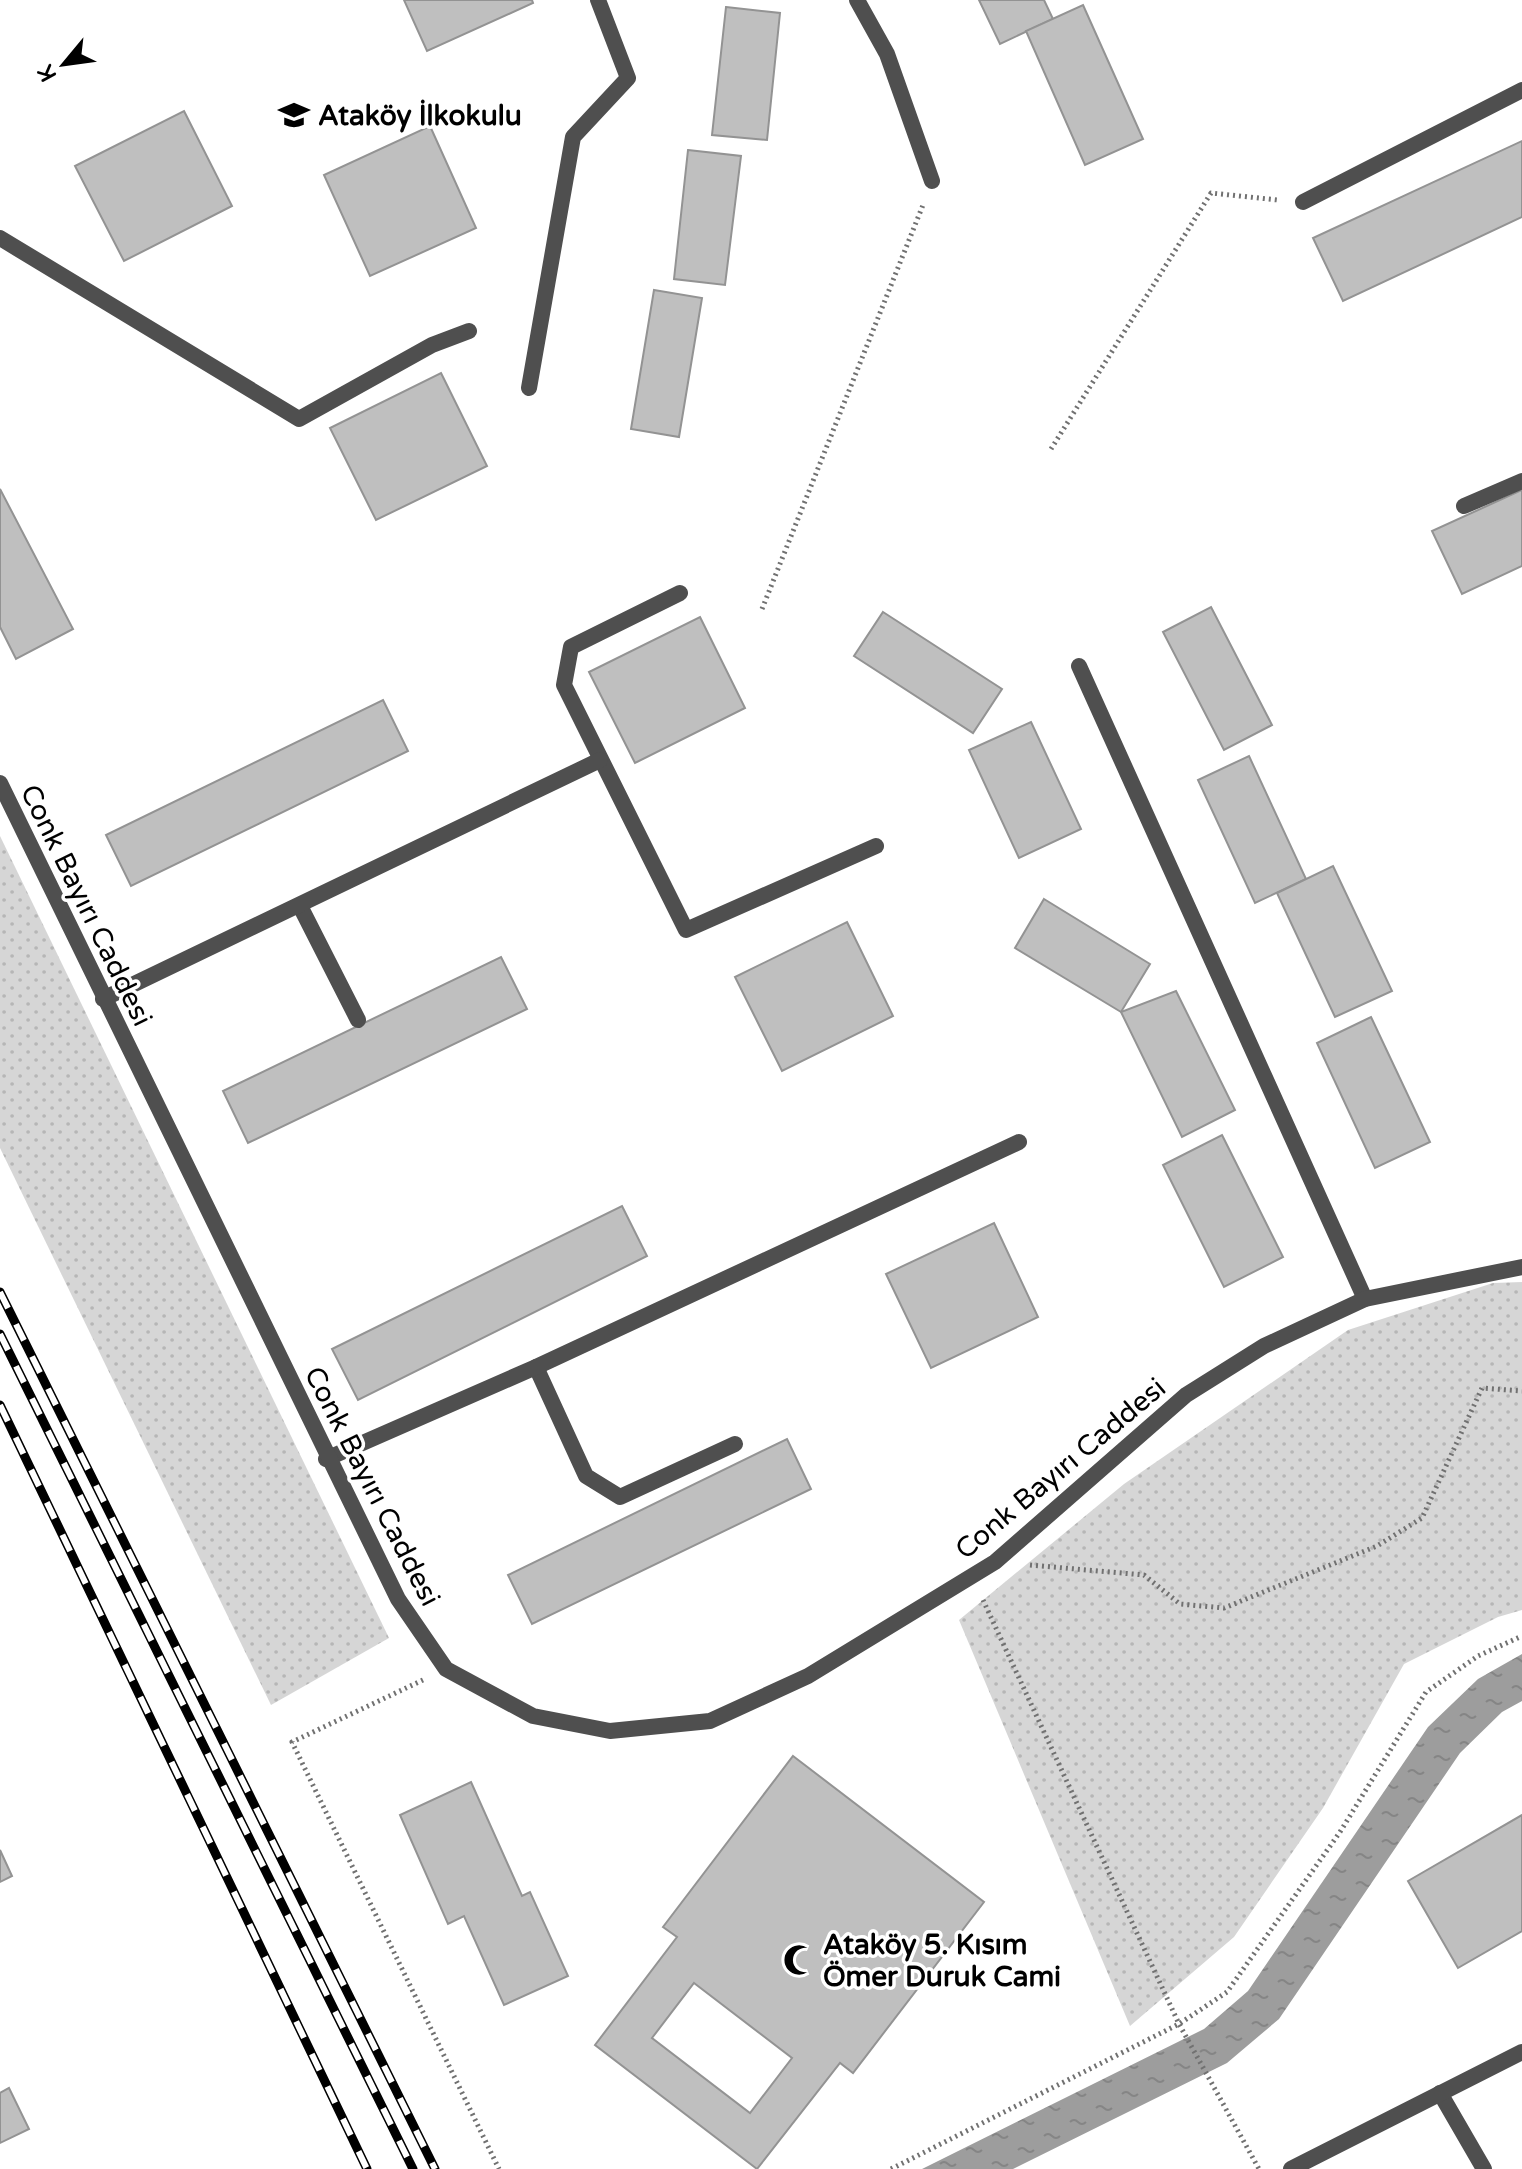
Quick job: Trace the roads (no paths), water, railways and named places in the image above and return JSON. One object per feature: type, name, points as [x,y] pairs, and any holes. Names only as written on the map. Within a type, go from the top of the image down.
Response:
[{"type":"street","points":[[529,388],[573,137],[628,78],[598,0]]},
{"type":"street","points":[[857,0],[887,54],[932,181]]},
{"type":"street","points":[[1303,202],[1522,90]]},
{"type":"street","points":[[0,238],[299,419],[432,345],[469,331]]},
{"type":"street","points":[[1464,506],[1522,481]]},
{"type":"street","points":[[680,593],[571,647],[564,685],[686,930],[876,846]]},
{"type":"street","points":[[1079,666],[1365,1299]]},
{"type":"street","points":[[103,999],[600,760]]},
{"type":"street","name":"Conk Bayırı Caddesi","points":[[0,783],[326,1459],[398,1599],[446,1669],[533,1716],[610,1731],[710,1721],[808,1676],[995,1562],[1186,1395],[1264,1346],[1365,1299],[1522,1267]]},
{"type":"street","points":[[300,906],[358,1020]]},
{"type":"street","points":[[326,1459],[536,1367],[1019,1142]]},
{"type":"street","points":[[536,1367],[586,1476],[620,1497],[735,1444]]},
{"type":"street","points":[[1291,2169],[1522,2052]]},
{"type":"street","points":[[1440,2093],[1484,2169]]},
{"type":"water","points":[[1522,1654],[1522,1701],[1502,1712],[1460,1753],[1279,2019],[1227,2063],[1013,2169],[922,2169],[1204,2029],[1248,1991],[1428,1727],[1478,1679]]},
{"type":"railway","points":[[0,1292],[435,2169]]},
{"type":"railway","points":[[0,1334],[413,2169]]},
{"type":"railway","points":[[0,1405],[367,2169]]},
{"type":"place","name":"Ataköy İlkokulu","points":[[294,115]]},
{"type":"place","name":"Ataköy 5. Kısım Ömer Duruk Cami","points":[[799,1960]]}]
